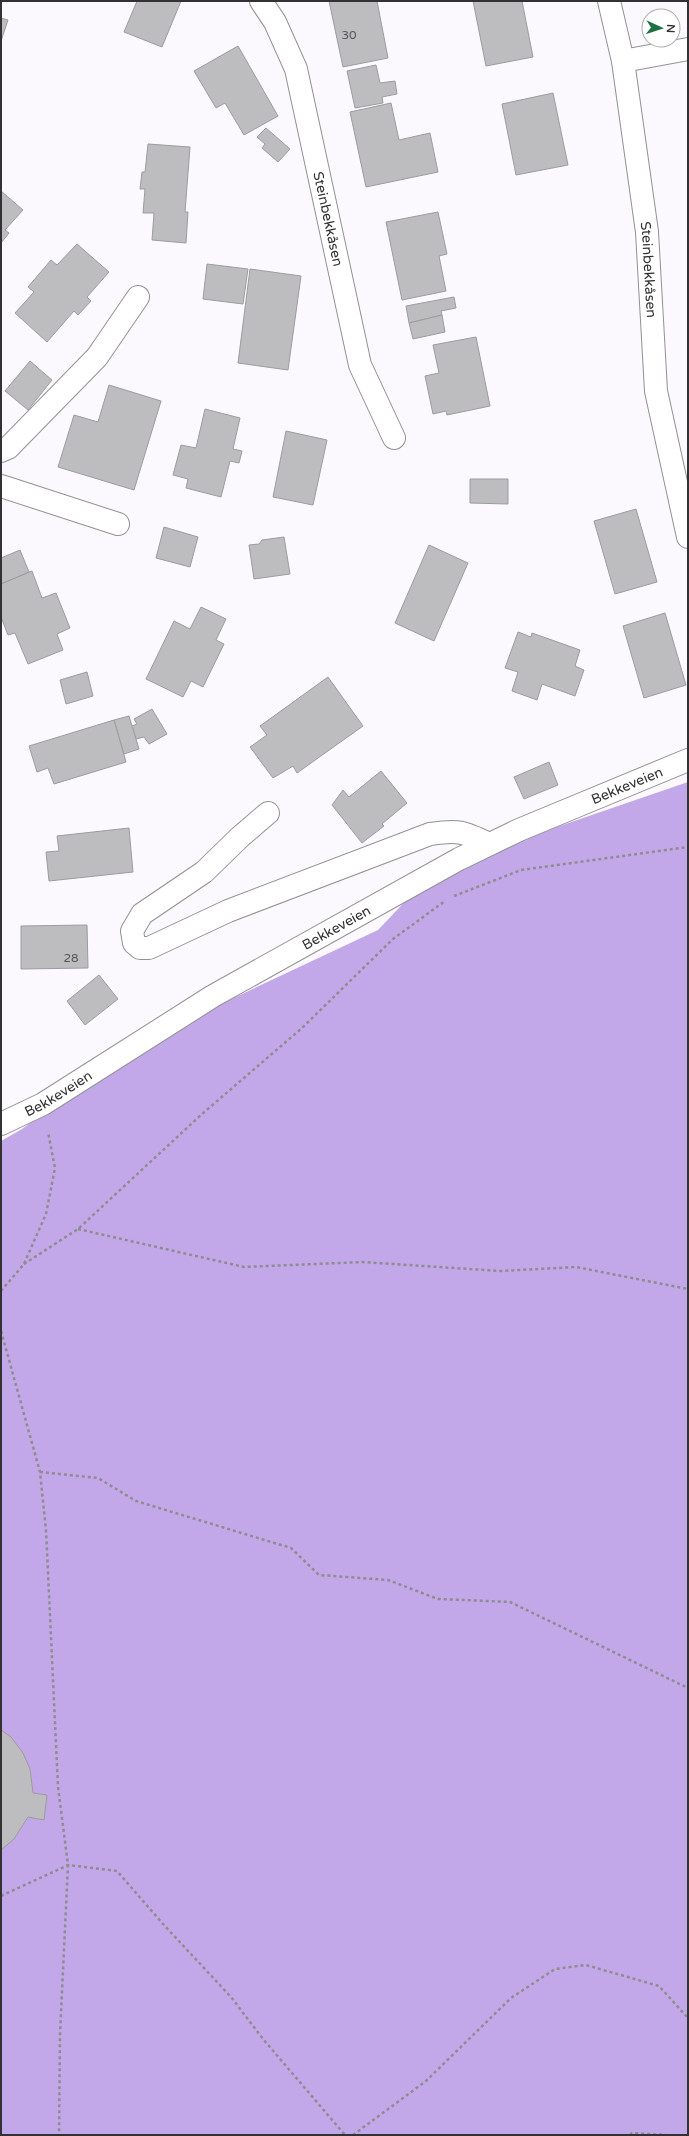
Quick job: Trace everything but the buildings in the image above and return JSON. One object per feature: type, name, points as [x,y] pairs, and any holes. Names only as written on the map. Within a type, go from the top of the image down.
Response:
[{"type":"street","name":"Steinbekkåsen","points":[[261,1],[275,22],[296,69],[360,365],[394,438]]},
{"type":"street","name":"Steinbekkåsen","points":[[609,1],[623,61],[647,232],[656,391],[688,537]]},
{"type":"street","points":[[623,61],[688,49]]},
{"type":"street","points":[[1,452],[8,448],[97,357],[138,297]]},
{"type":"street","points":[[1,486],[118,524]]},
{"type":"street","name":"Bekkeveien","points":[[1,1124],[43,1104],[213,996],[459,859],[519,830],[688,760]]},
{"type":"street","points":[[268,813],[240,836],[204,872],[142,914],[132,931],[134,943],[140,948],[149,948],[228,911],[430,834],[456,831],[471,835],[489,844]]},
{"type":"path","points":[[1,1291],[24,1264],[78,1229],[202,1114],[302,1028],[393,939],[450,897],[521,870],[688,847]]},
{"type":"path","points":[[24,1264],[46,1214],[55,1168],[43,1104]]},
{"type":"path","points":[[78,1229],[244,1267],[362,1262],[500,1271],[576,1267],[688,1289]]},
{"type":"path","points":[[1,1331],[40,1472],[46,1530],[58,1787],[68,1865],[60,2034],[59,2135]]},
{"type":"path","points":[[40,1472],[98,1478],[136,1501],[291,1548],[319,1575],[388,1580],[438,1599],[510,1602],[688,1688]]},
{"type":"path","points":[[1,1896],[68,1865],[117,1871],[163,1924],[231,1997],[264,2039],[345,2135]]},
{"type":"path","points":[[353,2135],[426,2081],[511,1998],[555,1969],[586,1965],[659,1986],[688,2018]]},
{"type":"path","points":[[630,2135],[632,2133],[666,2135]]},
{"type":"shaded area","points":[[688,782],[688,2135],[1,2135],[1,1141],[22,1129],[140,1042],[378,930],[416,890],[513,842]]}]
